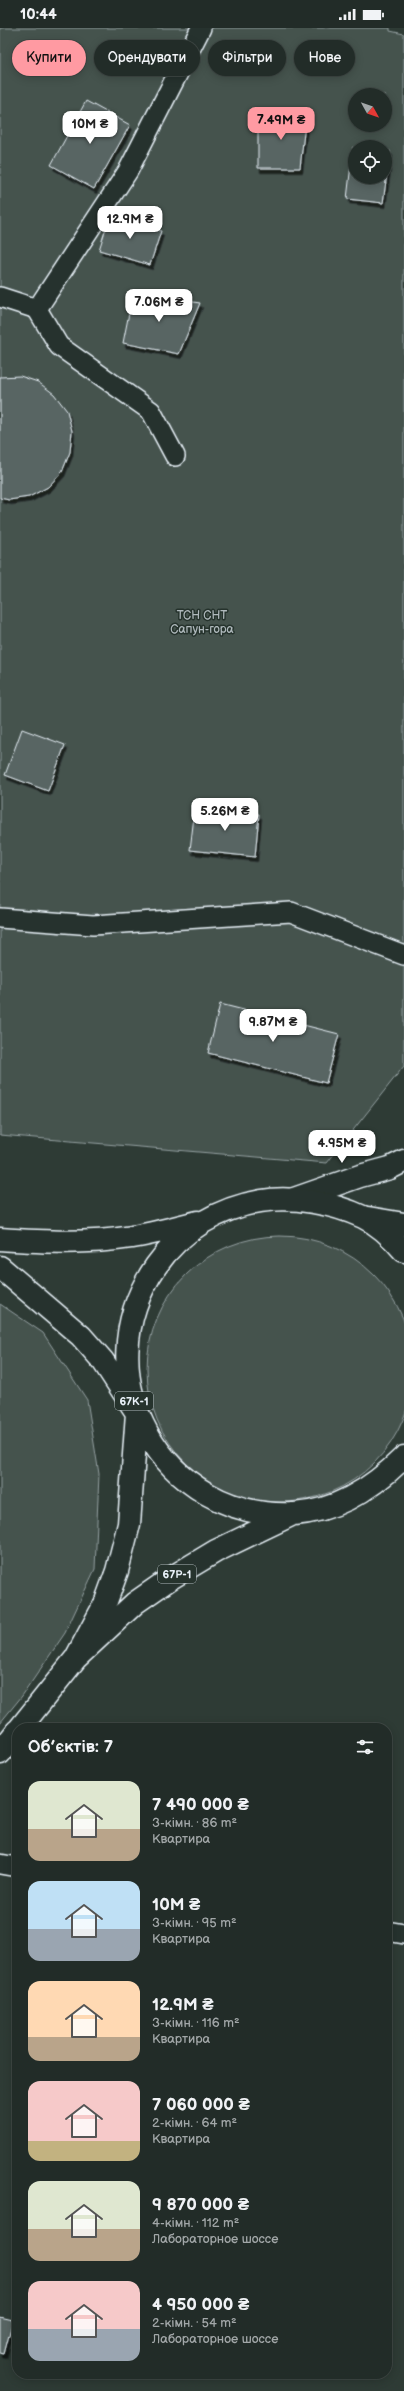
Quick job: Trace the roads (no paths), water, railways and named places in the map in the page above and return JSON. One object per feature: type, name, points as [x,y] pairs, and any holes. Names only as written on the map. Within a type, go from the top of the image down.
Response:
[{"type":"main road","name":"67К-1","points":[[0,1239],[39,1242],[86,1242],[133,1237],[207,1220],[249,1204],[294,1199],[360,1176],[390,1168],[404,1161]]},
{"type":"main road","name":"67К-1","points":[[294,1199],[327,1206],[363,1217],[393,1239],[404,1251]]},
{"type":"main road","points":[[363,1217],[404,1224]]},
{"type":"main road","name":"67К-1","points":[[137,1413],[129,1386],[127,1358],[129,1330],[136,1303],[148,1278],[164,1255],[184,1235],[207,1220]]},
{"type":"main road","name":"67К-1","points":[[0,1267],[81,1336],[103,1361],[137,1413],[149,1438],[165,1460],[184,1478],[207,1494],[232,1505],[258,1511],[294,1514],[337,1504],[361,1493],[384,1478],[404,1457]]},
{"type":"main road","name":"67Р-1","points":[[76,1658],[105,1604],[117,1571],[129,1524],[137,1413]]},
{"type":"main road","name":"67Р-1","points":[[24,1723],[76,1658],[135,1604],[171,1578],[216,1551],[294,1514]]},
{"type":"main road","points":[[0,1753],[12,1738]]},
{"type":"lane","points":[[37,309],[128,171],[201,28]]},
{"type":"lane","points":[[0,297],[37,309],[58,346],[151,411],[175,456]]},
{"type":"lane","points":[[0,918],[93,925],[291,912],[404,955]]},
{"type":"lane","points":[[0,1864],[12,1866]]},
{"type":"lane","points":[[392,1932],[404,1934]]},
{"type":"park label","name":"ТСН СНТ Сапун-гора","points":[[202,622]]}]
